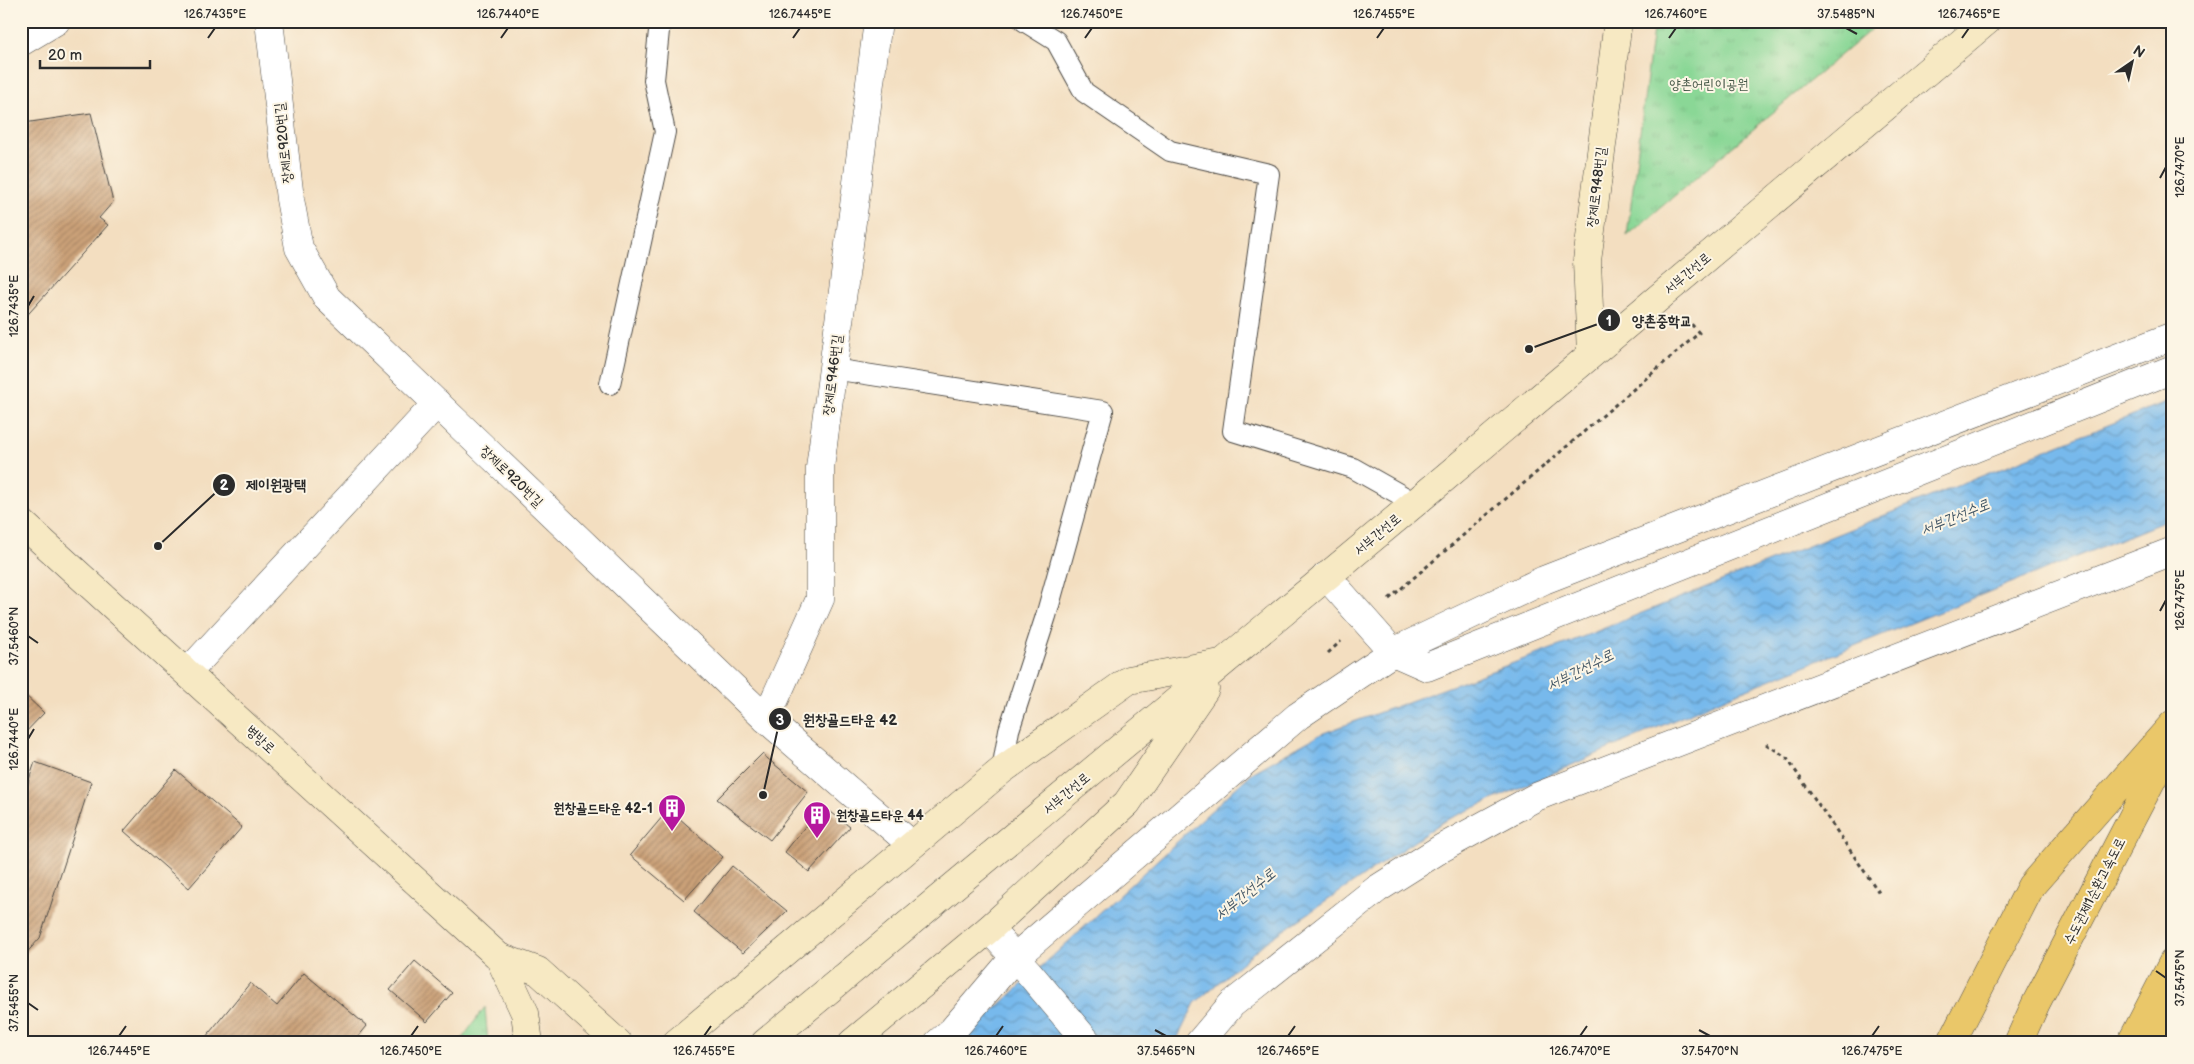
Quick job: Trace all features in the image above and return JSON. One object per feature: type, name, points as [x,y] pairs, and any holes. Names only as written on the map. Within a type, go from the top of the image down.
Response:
[{"type":"highway","points":[[1951,1043],[2031,886],[2173,724]]},
{"type":"highway","name":"수도권제1순환고속도로","points":[[2018,1043],[2036,1003],[2173,740]]},
{"type":"highway","points":[[2131,1043],[2173,962]]},
{"type":"highway","points":[[2156,1043],[2173,988]]},
{"type":"street","points":[[21,42],[56,21]]},
{"type":"street","name":"장제로920번길","points":[[269,21],[290,199],[299,248],[328,298],[766,718],[911,844]]},
{"type":"street","name":"장제로946번길","points":[[766,718],[820,599],[820,468],[878,21]]},
{"type":"street","name":"장제로948번길","points":[[1591,354],[1587,261],[1618,21]]},
{"type":"street","name":"서부간선로","points":[[765,1043],[1415,503],[1987,21]]},
{"type":"street","points":[[938,1043],[1298,716],[1393,652],[1544,580],[2173,336]]},
{"type":"street","points":[[1326,576],[1393,652],[1427,667],[2173,369]]},
{"type":"street","points":[[188,672],[436,403]]},
{"type":"street","name":"병방로","points":[[21,522],[499,957]]},
{"type":"street","points":[[1199,1043],[1232,1004],[1377,889],[1442,848],[1536,797],[2173,551]]},
{"type":"street","points":[[676,1043],[911,844],[1002,770],[1129,680],[1223,662]]},
{"type":"street","points":[[852,1043],[989,929],[1127,803],[1223,662]]},
{"type":"street","points":[[989,929],[1088,1043]]},
{"type":"street","points":[[499,957],[525,1013],[529,1043]]},
{"type":"street","points":[[499,957],[538,971],[618,1043]]},
{"type":"lane","points":[[610,384],[664,132],[654,80],[660,21]]},
{"type":"lane","points":[[1024,21],[1056,41],[1084,92],[1170,151],[1269,174],[1233,431],[1353,468],[1415,503]]},
{"type":"lane","points":[[833,369],[1103,411],[1046,616],[1009,730],[1002,770]]},
{"type":"path","points":[[1762,741],[1786,757],[1880,894]]},
{"type":"green space","name":"양촌어린이공원","points":[[1654,21],[1881,21],[1627,236]]},
{"type":"green space","points":[[485,1007],[488,1043],[459,1043]]},
{"type":"water","name":"서부간선수로","points":[[2173,399],[2173,518],[1727,697],[1444,821],[1262,945],[1195,1003],[1175,1043],[958,1043],[1252,773],[1321,734],[1565,644]]},
{"type":"building","points":[[91,113],[113,202],[99,218],[108,225],[21,322],[21,126],[24,123]]},
{"type":"building","points":[[21,691],[44,713],[21,737]]},
{"type":"building","points":[[762,754],[808,792],[770,840],[717,799]]},
{"type":"building","points":[[35,762],[91,782],[40,938],[21,959],[21,803]]},
{"type":"building","points":[[176,770],[242,827],[189,888],[124,831]]},
{"type":"building","name":"원창골드타운 44","points":[[822,805],[850,827],[809,872],[785,852]]},
{"type":"building","name":"원창골드타운 42-1","points":[[669,809],[723,857],[684,900],[630,855]]},
{"type":"building","points":[[732,866],[787,911],[743,953],[694,912]]},
{"type":"building","points":[[415,961],[452,993],[427,1022],[390,990]]},
{"type":"building","points":[[304,973],[367,1026],[353,1043],[201,1043],[250,983],[277,1006]]},
{"type":"place","name":"양촌중학교","points":[[1529,349]]},
{"type":"place","name":"제이원광택","points":[[158,546]]},
{"type":"place","name":"원창골드타운 42","points":[[763,795]]},
{"type":"place","name":"원창골드타운 42-1","points":[[672,832]]},
{"type":"place","name":"원창골드타운 44","points":[[817,839]]}]
